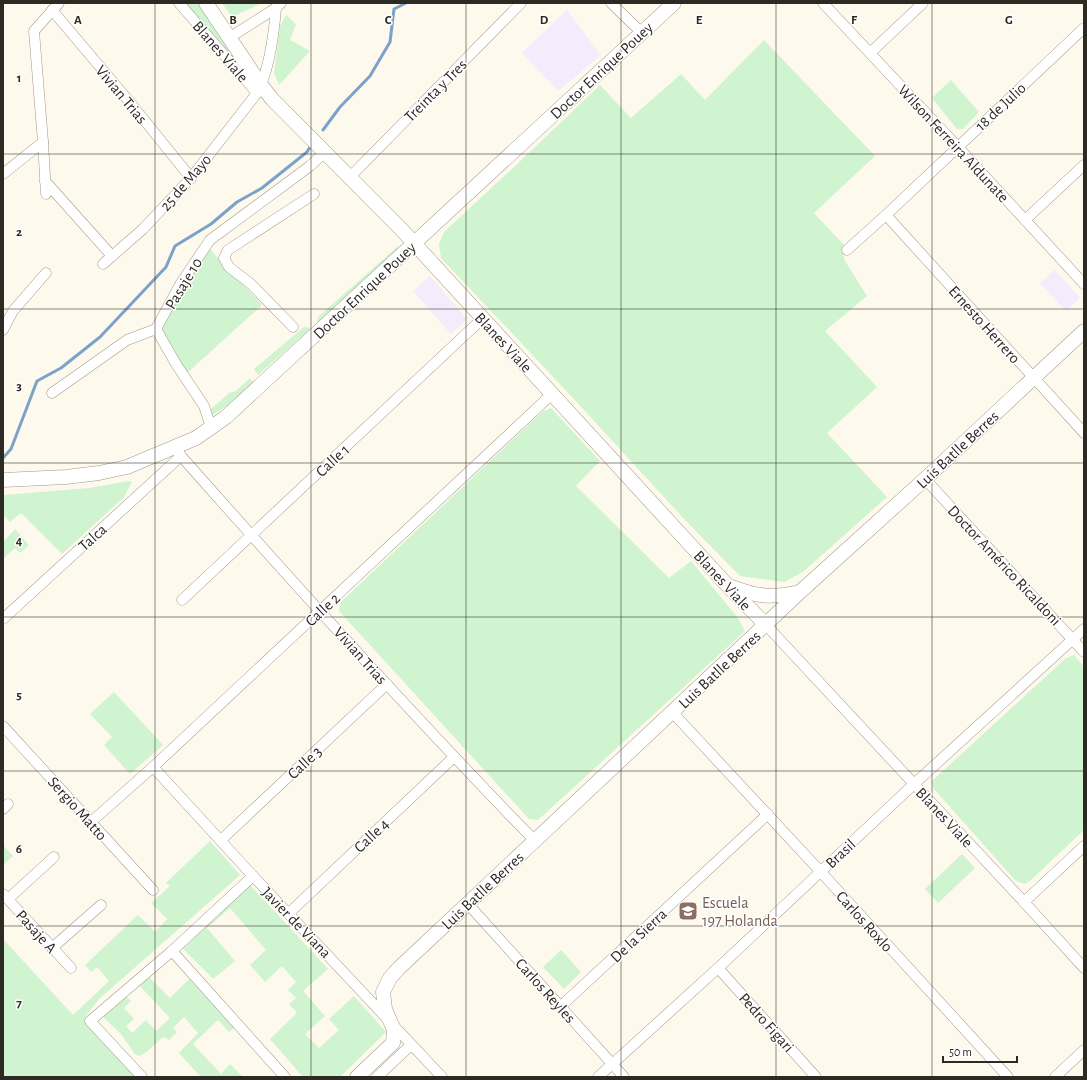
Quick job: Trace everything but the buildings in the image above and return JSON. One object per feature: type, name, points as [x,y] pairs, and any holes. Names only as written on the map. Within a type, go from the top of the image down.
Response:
[{"type":"street","name":"Blanes Viale","points":[[179,3],[259,89],[272,99],[414,244],[728,586],[766,625],[1084,968]]},
{"type":"street","name":"Blanes Viale","points":[[206,3],[229,38],[259,89]]},
{"type":"street","name":"Treinta y Tres","points":[[349,178],[521,3]]},
{"type":"street","points":[[611,3],[642,33]]},
{"type":"street","name":"Doctor Enrique Pouey","points":[[3,480],[66,477],[100,473],[127,467],[178,452],[226,417],[674,3]]},
{"type":"street","name":"Wilson Ferreira Aldunate","points":[[823,3],[1084,284]]},
{"type":"street","points":[[870,53],[924,3]]},
{"type":"street","points":[[46,194],[34,31],[55,6]]},
{"type":"street","name":"Vivian Trias","points":[[55,6],[191,178]]},
{"type":"street","name":"25 de Mayo","points":[[103,264],[143,229],[191,178],[259,89],[279,6]]},
{"type":"street","points":[[229,38],[279,6]]},
{"type":"street","name":"18 de Julio","points":[[847,250],[1084,28]]},
{"type":"street","points":[[3,174],[43,142]]},
{"type":"street","name":"Pasaje 10","points":[[310,166],[325,152]]},
{"type":"street","name":"Pasaje 10","points":[[156,329],[181,283],[210,240],[310,166],[325,152]]},
{"type":"street","points":[[1025,220],[1084,165]]},
{"type":"street","points":[[45,181],[112,256]]},
{"type":"street","points":[[293,327],[251,284],[228,267],[224,258],[228,250],[314,194]]},
{"type":"street","name":"Ernesto Herrero","points":[[886,215],[1084,433]]},
{"type":"street","points":[[3,330],[13,311],[46,273]]},
{"type":"street","name":"Calle 1","points":[[182,600],[482,319]]},
{"type":"street","points":[[52,393],[127,340],[156,329],[176,364],[204,406],[211,428]]},
{"type":"street","name":"Luis Batlle Berres","points":[[357,1077],[393,1043],[394,1030],[385,1009],[383,992],[385,985],[399,968],[467,903],[673,713],[800,592],[925,479],[1084,331]]},
{"type":"street","name":"Calle 2","points":[[91,822],[153,767],[552,394]]},
{"type":"street","name":"Vivian Trias","points":[[178,452],[252,536],[454,758],[535,841]]},
{"type":"street","name":"Talca","points":[[3,619],[178,452]]},
{"type":"street","name":"Doctor Américo Ricaldoni","points":[[925,479],[1084,652]]},
{"type":"street","points":[[728,586],[749,594],[773,597],[800,592]]},
{"type":"street","name":"Brasil","points":[[598,1077],[718,968],[914,784],[1084,630]]},
{"type":"street","name":"Calle 3","points":[[221,840],[387,684]]},
{"type":"street","name":"Carlos Roxlo","points":[[673,713],[768,814],[1008,1077]]},
{"type":"street","name":"Sergio Matto","points":[[3,726],[153,890]]},
{"type":"street","name":"Calle 4","points":[[289,913],[454,758]]},
{"type":"street","name":"Javier de Viana","points":[[153,767],[442,1077]]},
{"type":"street","name":"De la Sierra","points":[[560,1006],[768,814]]},
{"type":"street","points":[[1024,902],[1084,846]]},
{"type":"street","points":[[6,896],[54,857]]},
{"type":"street","points":[[142,1077],[90,1021],[172,951],[253,876]]},
{"type":"street","name":"Pasaje A","points":[[6,896],[71,968]]},
{"type":"street","name":"Carlos Reyles","points":[[467,903],[624,1077]]},
{"type":"street","points":[[52,948],[100,905]]},
{"type":"street","points":[[172,951],[286,1077]]},
{"type":"street","name":"Pedro Figari","points":[[718,968],[816,1077]]},
{"type":"street","points":[[377,1077],[411,1045]]},
{"type":"street","points":[[1055,1077],[1084,1050]]},
{"type":"shaded area","points":[[567,10],[601,55],[558,91],[522,53]]},
{"type":"shaded area","points":[[1055,270],[1080,298],[1066,311],[1040,283]]},
{"type":"shaded area","points":[[430,276],[467,319],[451,334],[413,291]]},
{"type":"green space","points":[[182,3],[201,3],[253,80]]},
{"type":"green space","points":[[222,3],[262,3],[232,17]]},
{"type":"green space","points":[[286,15],[296,24],[290,40],[310,51],[279,85],[274,73],[280,26]]},
{"type":"green space","points":[[764,40],[875,156],[814,213],[846,247],[842,251],[845,261],[867,296],[825,331],[877,387],[827,433],[887,497],[803,572],[784,582],[740,576],[685,520],[441,258],[439,244],[444,232],[600,85],[631,118],[681,74],[705,100]]},
{"type":"green space","points":[[951,80],[979,112],[963,129],[957,129],[932,98]]},
{"type":"green space","points":[[207,246],[262,305],[187,373],[161,330]]},
{"type":"green space","points":[[397,247],[399,248],[317,324],[318,317]]},
{"type":"green space","points":[[304,327],[311,328],[258,375],[254,369]]},
{"type":"green space","points":[[250,378],[253,382],[239,397],[211,416],[209,411],[229,393],[236,391]]},
{"type":"green space","points":[[551,408],[600,461],[576,486],[669,578],[691,561],[738,618],[745,631],[538,820],[529,819],[339,611],[341,602],[543,411]]},
{"type":"green space","points":[[129,481],[132,482],[124,497],[62,554],[21,513],[10,522],[3,515],[3,495],[90,488]]},
{"type":"green space","points":[[15,529],[29,545],[20,553],[15,548],[3,559],[3,540],[4,541]]},
{"type":"green space","points":[[1074,655],[1084,667],[1084,830],[1025,884],[1016,881],[933,788],[932,781],[1066,658]]},
{"type":"green space","points":[[114,692],[163,745],[130,774],[104,745],[112,737],[90,714]]},
{"type":"green space","points":[[210,841],[240,875],[99,999],[86,1016],[86,1022],[136,1077],[3,1077],[3,939],[73,1015],[109,981],[97,967],[91,972],[85,965],[138,915],[155,932],[167,919],[151,903],[170,886],[166,883]]},
{"type":"green space","points":[[3,845],[13,856],[3,865]]},
{"type":"green space","points":[[962,854],[975,868],[938,903],[925,889]]},
{"type":"green space","points":[[250,885],[328,969],[303,991],[325,1016],[305,1034],[319,1048],[339,1030],[329,1019],[354,996],[386,1032],[340,1077],[303,1077],[270,1039],[297,1013],[289,1004],[296,998],[288,990],[296,982],[282,966],[265,982],[250,965],[266,950],[230,908],[207,928],[235,961],[213,979],[183,949]]},
{"type":"green space","points":[[561,950],[581,972],[564,989],[543,967]]},
{"type":"green space","points":[[149,977],[170,998],[189,979],[235,1027],[229,1032],[218,1020],[193,1044],[221,1074],[230,1064],[243,1077],[201,1077],[179,1053],[198,1033],[184,1017],[173,1028],[177,1032],[169,1040],[163,1037],[144,1054],[139,1056],[135,1054],[121,1034],[104,1018],[104,1015],[125,995],[131,1001],[124,1008],[134,1019],[126,1026],[132,1033],[146,1020],[156,1031],[170,1018],[140,986]]},
{"type":"waterway","points":[[323,130],[340,107],[370,76],[390,42],[394,9],[406,3]]},
{"type":"waterway","points":[[3,458],[11,449],[37,381],[61,368],[100,337],[166,267],[175,246],[211,224],[237,202],[262,188],[307,152],[310,147]]},
{"type":"place","name":"Escuela 197 Holanda","points":[[688,911]]}]
